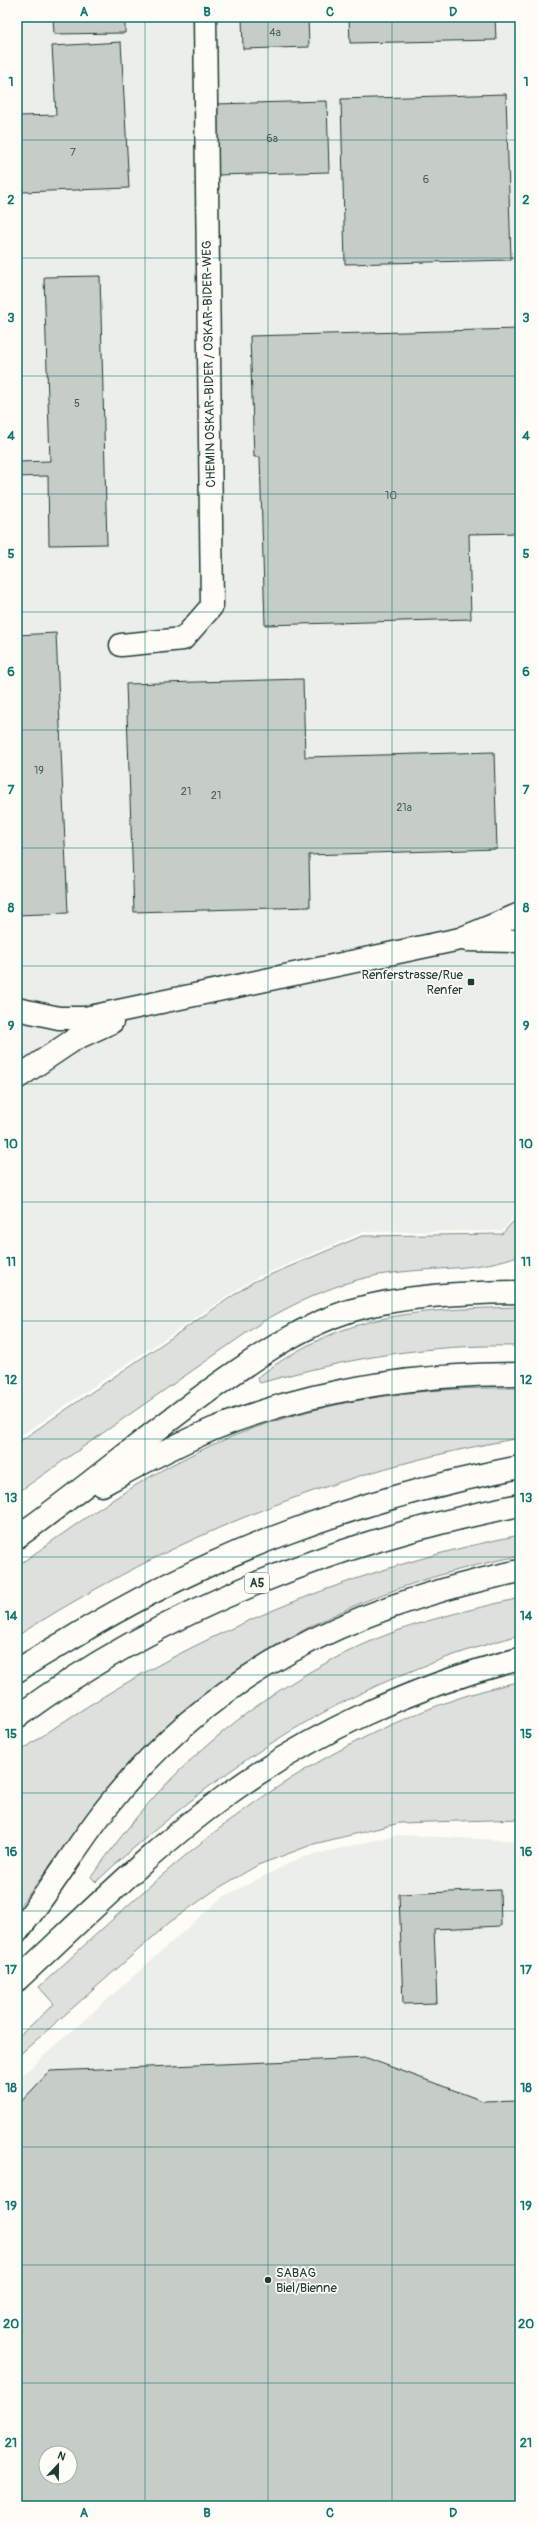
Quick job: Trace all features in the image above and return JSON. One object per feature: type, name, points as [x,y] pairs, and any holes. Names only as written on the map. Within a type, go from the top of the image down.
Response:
[{"type":"main road","name":"CHEMIN OSKAR-BIDER / OSKAR-BIDER-WEG","points":[[121,645],[183,639],[212,606],[205,17]]},
{"type":"main road","points":[[17,1009],[59,1018],[85,1018],[149,1006],[460,939],[520,914]]},
{"type":"main road","points":[[460,939],[520,941]]},
{"type":"main road","points":[[17,1078],[75,1039],[149,1006]]},
{"type":"main road","points":[[17,1537],[57,1509],[211,1389],[253,1360],[316,1325],[348,1312],[391,1302],[516,1290]]},
{"type":"main road","points":[[57,1509],[212,1430],[285,1404],[327,1393],[394,1381],[437,1376],[520,1374]]},
{"type":"main road","points":[[17,1671],[115,1611],[218,1560],[299,1528],[397,1495],[520,1468]]},
{"type":"main road","name":"A5","points":[[17,1717],[86,1671],[142,1639],[261,1581],[392,1535],[464,1516],[520,1505]]},
{"type":"main road","points":[[17,1932],[104,1811],[131,1780],[166,1743],[234,1685],[305,1643],[347,1622],[390,1605],[450,1586],[520,1571]]},
{"type":"main road","points":[[17,1980],[175,1836],[224,1796],[267,1768],[325,1734],[424,1689],[485,1668],[520,1659]]},
{"type":"shaded area","points":[[17,17],[520,17],[520,1211],[502,1231],[363,1232],[253,1279],[17,1438]]},
{"type":"shaded area","points":[[520,1214],[520,1255],[489,1264],[409,1271],[376,1276],[342,1285],[293,1305],[262,1322],[17,1493],[17,1443],[253,1282],[362,1236],[502,1234]]},
{"type":"shaded area","points":[[520,1307],[520,1346],[453,1347],[420,1350],[388,1354],[325,1366],[260,1383],[257,1378],[289,1356],[320,1339],[351,1327],[414,1313]]},
{"type":"shaded area","points":[[520,1388],[520,1438],[386,1468],[321,1488],[258,1512],[197,1538],[136,1567],[76,1600],[17,1636],[17,1566],[125,1492],[193,1454],[231,1437],[271,1422],[352,1402],[436,1390]]},
{"type":"shaded area","points":[[520,1535],[520,1556],[462,1569],[406,1586],[351,1607],[298,1633],[248,1663],[200,1697],[156,1736],[115,1779],[89,1811],[42,1877],[17,1909],[17,1754],[74,1715],[133,1679],[194,1646],[257,1617],[321,1591],[386,1569],[453,1550]]},
{"type":"shaded area","points":[[520,1598],[520,1635],[423,1666],[333,1707],[290,1731],[249,1758],[208,1788],[167,1820],[96,1882],[91,1877],[138,1815],[180,1770],[207,1745],[265,1700],[328,1662],[394,1632],[441,1617]]},
{"type":"shaded area","points":[[520,1681],[520,1819],[400,1823],[314,1844],[258,1865],[215,1890],[170,1922],[17,2057],[17,2038],[54,2004],[39,1987],[138,1896],[216,1831],[292,1778],[371,1734],[425,1710],[453,1700]]},
{"type":"shaded area","name":"SABAG Biel/Bienne","points":[[397,1835],[520,1841],[520,2506],[17,2506],[17,2080],[221,1898],[300,1858]]},
{"type":"building","points":[[53,17],[125,17],[125,33],[54,34]]},
{"type":"building","points":[[242,17],[308,17],[309,47],[243,49]]},
{"type":"building","points":[[349,17],[495,17],[496,40],[350,43]]},
{"type":"building","points":[[121,42],[129,188],[21,192],[18,116],[56,115],[52,46]]},
{"type":"building","points":[[506,94],[511,260],[345,264],[341,99]]},
{"type":"building","points":[[327,101],[329,172],[217,175],[215,104]]},
{"type":"building","points":[[100,276],[107,544],[49,545],[48,476],[17,477],[17,462],[50,461],[44,277]]},
{"type":"building","points":[[520,329],[520,533],[469,534],[471,619],[265,625],[260,457],[254,457],[250,336]]},
{"type":"building","points":[[56,633],[68,913],[17,915],[17,635]]},
{"type":"building","points":[[303,679],[305,757],[494,752],[497,849],[309,855],[310,907],[134,912],[126,684]]},
{"type":"building","points":[[500,1890],[501,1926],[434,1929],[437,2003],[403,2004],[399,1894]]},
{"type":"building","name":"SABAG Biel/Bienne","points":[[367,2058],[483,2101],[520,2100],[520,2506],[17,2506],[17,2106],[50,2071]]},
{"type":"place","name":"Renferstrasse/Rue Renfer","points":[[471,982]]},
{"type":"place","name":"SABAG Biel/Bienne","points":[[268,2280]]}]
